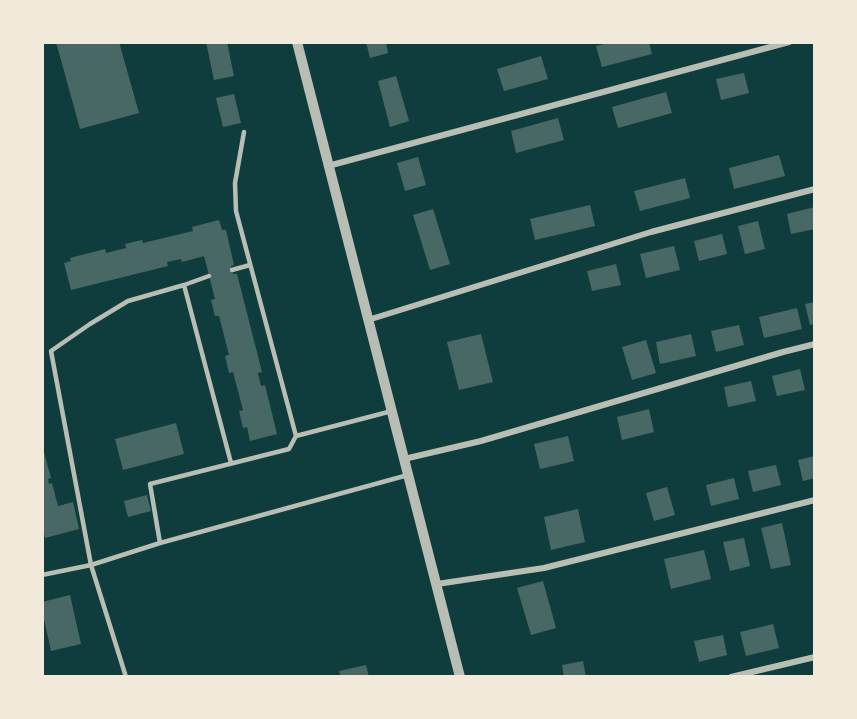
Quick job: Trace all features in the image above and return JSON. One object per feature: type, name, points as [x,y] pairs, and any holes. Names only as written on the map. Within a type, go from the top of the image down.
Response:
[{"type":"street","points":[[297,42],[460,677]]},
{"type":"street","points":[[328,166],[789,42]]},
{"type":"street","points":[[368,320],[651,232],[815,189]]},
{"type":"street","points":[[404,459],[481,441],[815,344]]},
{"type":"street","points":[[436,584],[544,568],[815,500]]},
{"type":"street","points":[[731,677],[815,657]]},
{"type":"lane","points":[[160,543],[150,484],[289,449],[296,436],[236,211],[235,183],[244,132]]},
{"type":"lane","points":[[232,270],[250,265]]},
{"type":"lane","points":[[126,677],[91,565],[51,351],[129,301],[209,276]]},
{"type":"lane","points":[[184,285],[231,463]]},
{"type":"lane","points":[[296,436],[392,411]]},
{"type":"lane","points":[[42,574],[91,565],[160,543],[408,475]]},
{"type":"path","points":[[291,677],[300,677]]},
{"type":"building","points":[[56,42],[119,42],[139,113],[80,129]]},
{"type":"building","points":[[206,42],[227,42],[234,76],[214,80]]},
{"type":"building","points":[[366,42],[386,42],[388,53],[370,58]]},
{"type":"building","points":[[614,42],[649,42],[652,54],[602,67],[596,46]]},
{"type":"building","points":[[541,56],[548,79],[504,91],[497,69]]},
{"type":"building","points":[[744,73],[749,93],[721,100],[716,79]]},
{"type":"building","points":[[396,76],[409,121],[390,127],[378,81]]},
{"type":"building","points":[[666,92],[672,113],[618,128],[612,107]]},
{"type":"building","points":[[234,94],[241,123],[223,127],[216,98]]},
{"type":"building","points":[[558,118],[564,140],[516,153],[511,131]]},
{"type":"building","points":[[779,155],[785,176],[734,189],[729,168]]},
{"type":"building","points":[[418,157],[426,185],[405,191],[397,163]]},
{"type":"building","points":[[685,178],[690,198],[640,211],[634,191]]},
{"type":"building","points":[[590,205],[595,226],[535,240],[530,219]]},
{"type":"building","points":[[815,207],[815,229],[791,234],[787,214]]},
{"type":"building","points":[[433,209],[450,264],[430,270],[413,215]]},
{"type":"building","points":[[219,220],[222,230],[226,230],[234,265],[231,266],[233,274],[237,274],[262,372],[258,373],[261,386],[265,385],[277,434],[250,441],[247,427],[243,428],[239,411],[243,410],[233,372],[229,373],[225,356],[229,355],[219,316],[215,316],[211,300],[215,299],[204,256],[182,262],[181,259],[167,262],[168,266],[71,290],[64,263],[71,261],[70,258],[105,249],[106,253],[126,248],[125,244],[142,240],[143,243],[193,231],[192,227]]},
{"type":"building","points":[[758,221],[765,249],[745,254],[738,226]]},
{"type":"building","points":[[722,234],[727,254],[699,261],[694,241]]},
{"type":"building","points":[[674,246],[680,270],[646,278],[640,254]]},
{"type":"building","points":[[616,264],[621,285],[592,291],[587,271]]},
{"type":"building","points":[[815,302],[815,324],[810,325],[805,304]]},
{"type":"building","points":[[797,308],[802,329],[764,338],[759,317]]},
{"type":"building","points":[[739,325],[744,345],[716,352],[711,331]]},
{"type":"building","points":[[481,334],[493,382],[459,390],[447,342]]},
{"type":"building","points":[[691,334],[696,356],[660,364],[656,342]]},
{"type":"building","points":[[646,340],[656,373],[632,380],[622,347]]},
{"type":"building","points":[[800,369],[805,390],[777,396],[772,376]]},
{"type":"building","points":[[751,381],[756,401],[728,407],[724,387]]},
{"type":"building","points":[[649,409],[654,432],[622,440],[617,417]]},
{"type":"building","points":[[176,423],[184,454],[123,470],[115,439]]},
{"type":"building","points":[[568,436],[574,461],[540,469],[534,444]]},
{"type":"building","points":[[42,445],[51,478],[48,479],[49,484],[52,483],[58,506],[73,502],[79,529],[45,538],[44,534],[42,535]]},
{"type":"building","points":[[815,456],[815,478],[803,481],[798,460]]},
{"type":"building","points":[[776,465],[781,485],[753,492],[748,471]]},
{"type":"building","points":[[734,478],[739,499],[711,506],[706,485]]},
{"type":"building","points":[[667,487],[675,515],[654,521],[646,493]]},
{"type":"building","points":[[147,495],[151,511],[128,517],[124,501]]},
{"type":"building","points":[[578,509],[585,542],[551,550],[544,517]]},
{"type":"building","points":[[782,523],[791,565],[771,569],[761,528]]},
{"type":"building","points":[[744,538],[750,566],[730,571],[723,542]]},
{"type":"building","points":[[704,550],[711,579],[671,589],[664,559]]},
{"type":"building","points":[[543,581],[556,628],[531,635],[517,588]]},
{"type":"building","points":[[70,595],[81,644],[51,651],[42,602]]},
{"type":"building","points":[[773,624],[779,648],[746,656],[740,632]]},
{"type":"building","points":[[723,635],[727,655],[699,662],[694,641]]},
{"type":"building","points":[[583,661],[586,677],[564,677],[562,665]]},
{"type":"building","points":[[366,665],[369,677],[341,677],[339,671]]}]
